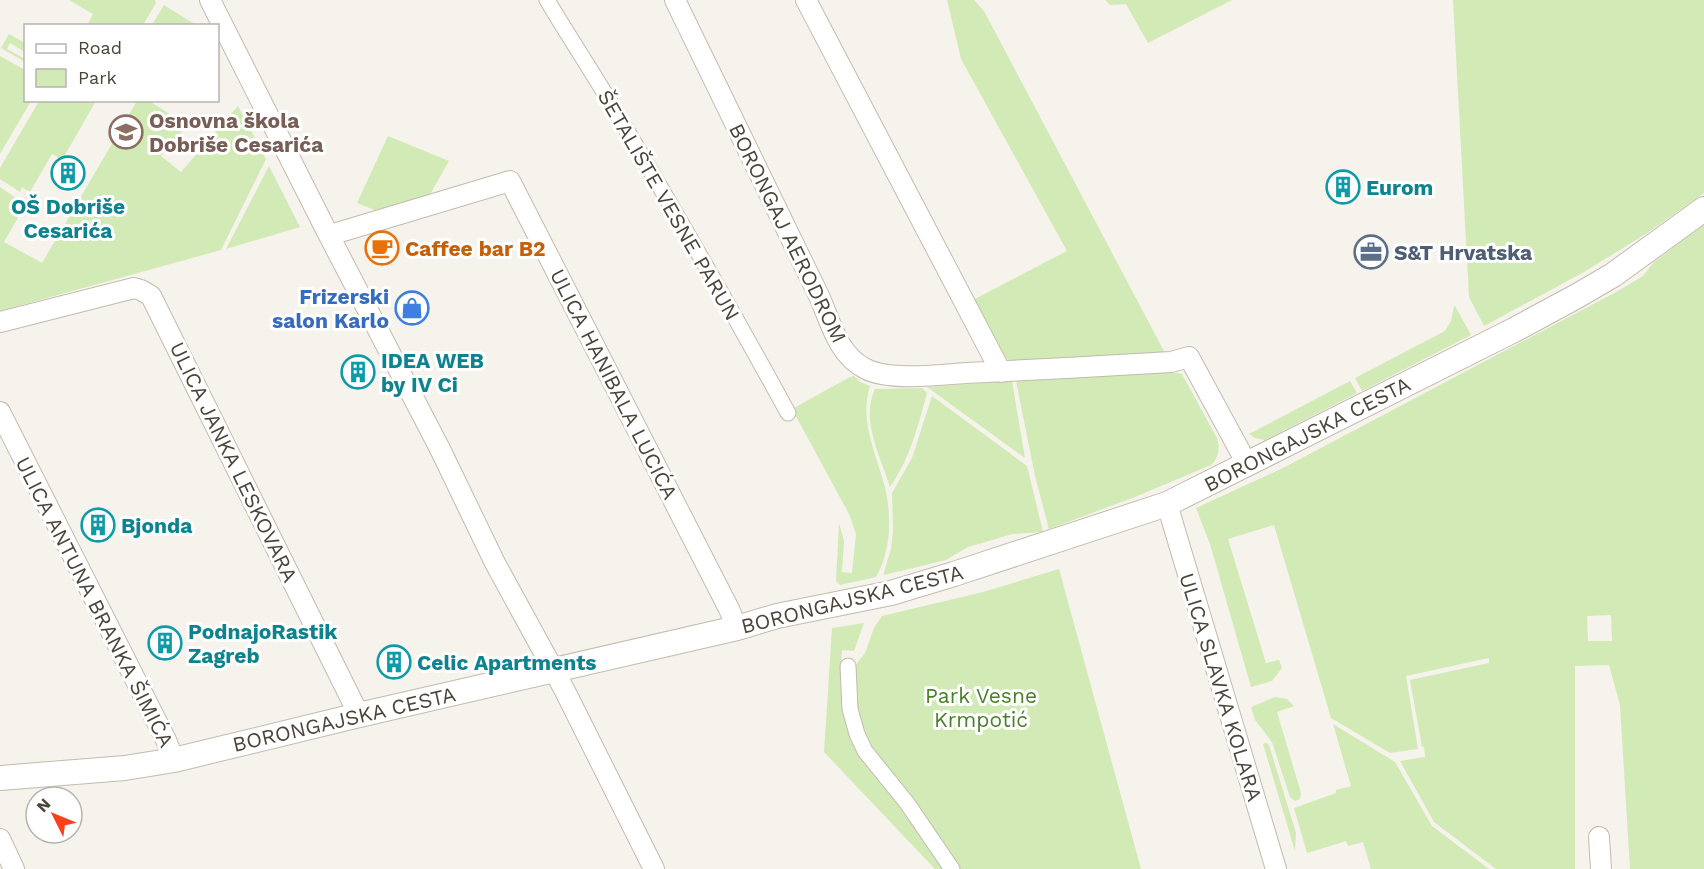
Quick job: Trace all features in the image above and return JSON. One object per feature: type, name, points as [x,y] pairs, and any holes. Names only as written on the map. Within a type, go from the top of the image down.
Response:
[{"type":"street","points":[[210,0],[440,449],[495,563],[565,692],[648,867]]},
{"type":"street","name":"ŠETALIŠTE VESNE PARUN","points":[[547,0],[624,124],[788,413]]},
{"type":"street","name":"BORONGAJ AERODROM","points":[[675,0],[820,298],[838,341],[847,353],[867,369],[883,374],[909,376],[1171,362],[1189,357],[1247,464]]},
{"type":"street","points":[[806,0],[1001,372]]},
{"type":"street","name":"ULICA HANIBALA LUCIĆA","points":[[330,235],[510,181],[737,628]]},
{"type":"street","name":"BORONGAJSKA CESTA","points":[[0,778],[125,768],[174,760],[737,628],[777,616],[891,593],[1167,504],[1514,330],[1577,296],[1657,244],[1704,209]]},
{"type":"street","name":"ULICA JANKA LESKOVARA","points":[[0,322],[134,288],[151,296],[359,715]]},
{"type":"street","name":"ULICA ANTUNA BRANKA ŠIMIĆA","points":[[0,412],[174,760]]},
{"type":"street","name":"ULICA SLAVKA KOLARA","points":[[1167,504],[1276,869]]},
{"type":"street","points":[[848,666],[850,709],[857,734],[865,751],[907,803],[952,869]]},
{"type":"street","points":[[1599,837],[1601,869]]},
{"type":"street","points":[[0,839],[14,869]]},
{"type":"green space","points":[[69,0],[155,0],[156,3],[144,24],[88,24],[93,14]]},
{"type":"green space","points":[[947,0],[974,0],[984,11],[1165,353],[1014,363],[1000,355],[971,301],[1067,251],[961,59]]},
{"type":"green space","points":[[1105,0],[1232,0],[1148,43],[1126,4],[1110,5]]},
{"type":"green space","points":[[1453,0],[1704,0],[1704,193],[1644,235],[1584,272],[1484,326],[1469,297]]},
{"type":"green space","points":[[164,5],[194,24],[153,24]]},
{"type":"green space","points":[[9,34],[24,42],[24,51],[10,43],[7,49],[24,58],[24,61],[1,48]]},
{"type":"green space","points":[[0,56],[24,69],[24,102],[30,102],[0,154]]},
{"type":"green space","points":[[38,102],[95,102],[62,160],[52,154],[30,192],[22,187],[20,192],[0,179],[0,168]]},
{"type":"green space","points":[[136,102],[151,102],[187,125],[161,156],[181,172],[238,106],[266,159],[221,250],[0,311],[0,187],[16,198],[13,203],[23,209],[4,242],[42,263]]},
{"type":"green space","points":[[388,136],[449,161],[428,198],[377,211],[357,203]]},
{"type":"green space","points":[[269,166],[300,227],[226,249]]},
{"type":"green space","points":[[1704,225],[1704,869],[1630,869],[1620,705],[1609,665],[1575,666],[1575,869],[1496,869],[1434,822],[1400,761],[1425,757],[1410,680],[1489,663],[1489,658],[1406,676],[1418,749],[1390,753],[1331,718],[1274,525],[1228,539],[1266,663],[1279,660],[1282,668],[1272,681],[1251,687],[1210,544],[1196,508],[1283,468],[1618,291],[1643,276],[1654,262]],"holes":[[[1611,615],[1612,641],[1588,641],[1587,616]]]},
{"type":"green space","points":[[1454,306],[1471,335],[1362,391],[1355,378],[1445,331],[1451,321]]},
{"type":"green space","points":[[1170,372],[1182,374],[1217,438],[1218,452],[1214,462],[1135,497],[1049,529],[1035,476],[1016,381]]},
{"type":"green space","points":[[854,376],[860,382],[870,386],[866,409],[867,421],[888,502],[889,528],[886,554],[876,577],[840,585],[836,581],[839,523],[844,541],[842,572],[852,573],[856,534],[849,514],[792,409]]},
{"type":"green space","points":[[1012,381],[1025,458],[927,387]]},
{"type":"green space","points":[[1350,381],[1357,393],[1265,440],[1249,434]]},
{"type":"green space","points":[[922,388],[927,393],[917,430],[903,465],[890,487],[871,426],[871,401],[875,389]]},
{"type":"green space","points":[[932,396],[1027,466],[1043,532],[1012,534],[968,547],[946,560],[884,575],[893,531],[892,493],[912,458]]},
{"type":"green space","name":"Park Vesne Krmpotić","points":[[1059,569],[1141,869],[960,869],[932,826],[873,751],[857,712],[854,667],[865,653],[874,628],[882,616],[983,592]]},
{"type":"green space","points":[[864,623],[854,651],[842,650],[840,678],[843,709],[944,869],[935,869],[824,752],[832,628]]},
{"type":"green space","points":[[1275,697],[1287,699],[1294,706],[1277,712],[1301,793],[1300,799],[1295,801],[1290,797],[1272,742],[1255,720],[1251,707]]},
{"type":"green space","points":[[1333,724],[1395,762],[1432,826],[1489,869],[1371,869],[1363,842],[1348,846],[1346,841],[1307,853],[1294,808],[1351,786]]},
{"type":"green space","points":[[1263,744],[1269,745],[1296,833],[1295,851]]},
{"type":"place","name":"Osnovna škola Dobriše Cesarića","points":[[126,132]]},
{"type":"place","name":"OŠ Dobriše Cesarića","points":[[68,173]]},
{"type":"place","name":"Eurom","points":[[1343,187]]},
{"type":"place","name":"Caffee bar B2","points":[[382,248]]},
{"type":"place","name":"S&T Hrvatska","points":[[1371,252]]},
{"type":"place","name":"Frizerski salon Karlo","points":[[412,308]]},
{"type":"place","name":"IDEA WEB by IV Ci","points":[[358,372]]},
{"type":"place","name":"Bjonda","points":[[98,525]]},
{"type":"place","name":"PodnajoRastik Zagreb","points":[[165,643]]},
{"type":"place","name":"Celic Apartments","points":[[394,662]]}]
